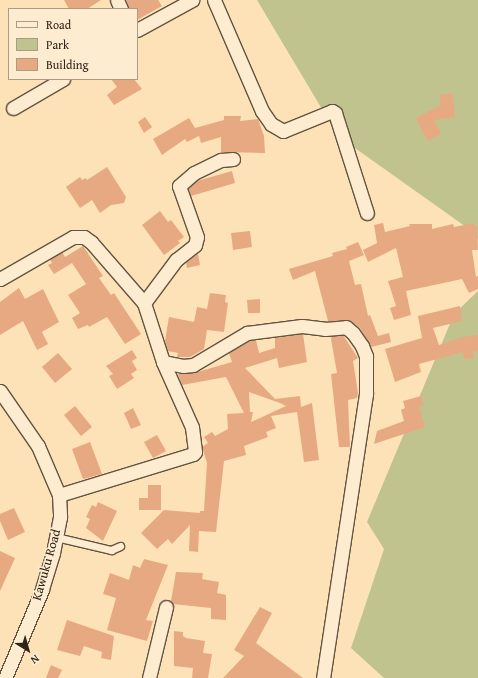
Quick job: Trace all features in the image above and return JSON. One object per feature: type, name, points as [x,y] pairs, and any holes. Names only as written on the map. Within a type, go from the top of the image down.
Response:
[{"type":"street","points":[[138,29],[192,0]]},
{"type":"street","points":[[214,0],[262,111],[271,124],[283,131],[332,111],[335,113],[367,213]]},
{"type":"street","points":[[13,108],[61,80]]},
{"type":"street","points":[[144,303],[176,260],[195,245],[197,238],[179,186],[194,173],[221,160],[233,159]]},
{"type":"street","points":[[0,279],[74,237],[80,236],[92,242],[144,303],[163,362],[192,427],[195,452],[59,495]]},
{"type":"street","points":[[163,362],[183,366],[192,365],[247,333],[302,326],[325,329],[346,327],[353,333],[362,346],[366,356],[366,394],[323,678]]},
{"type":"street","name":"Kawuku Road","points":[[0,391],[38,446],[59,495],[60,517],[42,590],[5,678]]},
{"type":"street","points":[[149,678],[166,607]]},
{"type":"street","points":[[0,658],[14,658]]},
{"type":"lane","points":[[56,537],[111,550],[120,546]]},
{"type":"green space","points":[[257,0],[478,0],[478,241],[476,234],[338,136]]},
{"type":"green space","points":[[478,291],[478,678],[384,678],[351,648],[384,549],[367,522],[454,314]]},
{"type":"building","points":[[64,0],[101,0],[89,8],[68,8]]},
{"type":"building","points":[[126,0],[158,0],[162,6],[138,19],[138,8],[129,8]]},
{"type":"building","points":[[112,80],[135,80],[142,89],[114,105],[107,95],[117,87]]},
{"type":"building","points":[[452,93],[455,117],[434,120],[441,134],[428,141],[416,118],[441,105],[439,95]]},
{"type":"building","points":[[224,116],[241,116],[240,121],[258,119],[264,136],[265,153],[221,152],[221,137],[201,143],[199,136],[187,142],[185,139],[162,155],[153,139],[189,118],[195,128],[224,120]]},
{"type":"building","points":[[145,117],[152,127],[144,133],[138,122]]},
{"type":"building","points":[[107,167],[126,197],[124,203],[111,205],[100,213],[92,200],[80,208],[66,187],[80,177],[82,180],[86,178],[87,180]]},
{"type":"building","points":[[232,171],[235,183],[191,196],[188,188],[197,181]]},
{"type":"building","points":[[160,211],[168,222],[171,220],[184,237],[178,241],[180,243],[164,255],[142,225]]},
{"type":"building","points":[[383,223],[385,232],[410,226],[409,224],[432,224],[432,229],[453,224],[454,227],[474,223],[474,226],[477,226],[478,250],[472,250],[476,277],[478,276],[478,289],[469,293],[462,279],[406,291],[411,315],[394,320],[390,308],[396,306],[388,281],[403,277],[396,248],[368,262],[363,250],[377,243],[374,225]]},
{"type":"building","points":[[250,231],[252,247],[233,250],[231,233]]},
{"type":"building","points":[[358,242],[364,255],[349,261],[355,285],[361,284],[368,316],[370,315],[378,336],[389,333],[391,342],[371,347],[360,328],[351,321],[328,321],[315,271],[293,280],[289,269],[333,256],[332,253],[347,249],[346,247]]},
{"type":"building","points":[[83,246],[103,276],[99,278],[111,295],[114,293],[141,334],[125,344],[107,317],[89,327],[88,325],[78,329],[72,318],[80,313],[68,295],[86,284],[72,263],[54,274],[48,265],[52,263],[50,259],[62,252],[65,257]]},
{"type":"building","points":[[198,254],[200,265],[187,268],[186,262]]},
{"type":"building","points":[[19,288],[25,299],[43,289],[59,322],[42,332],[48,344],[37,350],[23,321],[0,335],[0,302]]},
{"type":"building","points":[[210,293],[226,295],[225,302],[228,303],[224,332],[207,330],[204,349],[190,357],[177,357],[178,353],[168,351],[165,341],[169,317],[194,322],[197,307],[207,309]]},
{"type":"building","points":[[260,299],[260,313],[248,313],[247,300]]},
{"type":"building","points":[[460,306],[462,321],[433,328],[439,345],[462,337],[478,335],[478,351],[473,352],[474,358],[464,359],[463,352],[419,364],[421,372],[395,382],[385,349],[422,338],[418,316]]},
{"type":"building","points":[[303,334],[307,362],[279,368],[277,358],[245,368],[275,399],[300,396],[301,407],[312,403],[319,460],[304,462],[297,412],[271,416],[276,428],[266,432],[268,437],[244,446],[246,455],[224,461],[216,532],[199,531],[198,552],[189,551],[190,525],[172,544],[168,539],[157,549],[141,533],[164,510],[200,513],[200,511],[204,511],[207,463],[202,447],[208,443],[204,437],[212,432],[215,436],[228,429],[227,414],[244,413],[226,377],[182,385],[178,374],[194,373],[232,362],[229,353],[250,341],[256,340],[259,353],[275,348],[275,338]],"holes":[[[249,392],[286,406],[251,422],[253,412],[250,412]]]},
{"type":"building","points":[[343,335],[358,358],[353,361],[358,393],[357,398],[348,400],[350,447],[339,447],[331,374],[337,373],[331,339],[332,336]]},
{"type":"building","points":[[132,350],[137,358],[132,361],[137,370],[131,374],[134,378],[117,389],[109,376],[113,374],[106,366]]},
{"type":"building","points":[[58,353],[72,369],[55,383],[42,367]]},
{"type":"building","points":[[421,396],[423,405],[419,406],[425,427],[374,444],[377,431],[404,421],[401,410],[405,408],[403,401]]},
{"type":"building","points":[[75,406],[92,427],[81,436],[64,415]]},
{"type":"building","points":[[133,408],[141,425],[131,429],[124,413]]},
{"type":"building","points":[[157,435],[166,451],[153,458],[144,442]]},
{"type":"building","points":[[90,442],[102,474],[83,479],[72,449]]},
{"type":"building","points":[[148,485],[161,485],[161,510],[139,510],[139,498],[148,498]]},
{"type":"building","points":[[98,502],[117,511],[103,541],[86,528],[90,519],[86,517],[92,505],[96,507]]},
{"type":"building","points":[[14,508],[25,532],[8,540],[0,521],[0,514]]},
{"type":"building","points":[[0,551],[15,558],[0,591]]},
{"type":"building","points":[[144,559],[168,565],[146,620],[153,621],[147,641],[107,630],[116,598],[103,594],[110,573],[129,580],[133,565],[140,568]]},
{"type":"building","points":[[176,572],[203,573],[202,579],[219,582],[217,593],[226,595],[226,620],[211,619],[211,608],[173,604],[171,601]]},
{"type":"building","points":[[260,607],[272,613],[256,643],[303,678],[223,678],[244,656],[234,650]]},
{"type":"building","points":[[67,620],[114,636],[111,660],[101,658],[102,652],[84,646],[80,656],[57,650]]},
{"type":"building","points":[[174,631],[183,632],[183,636],[186,638],[205,641],[203,653],[212,654],[208,678],[192,678],[193,668],[174,666]]},
{"type":"building","points":[[51,665],[62,670],[58,678],[46,678]]}]
